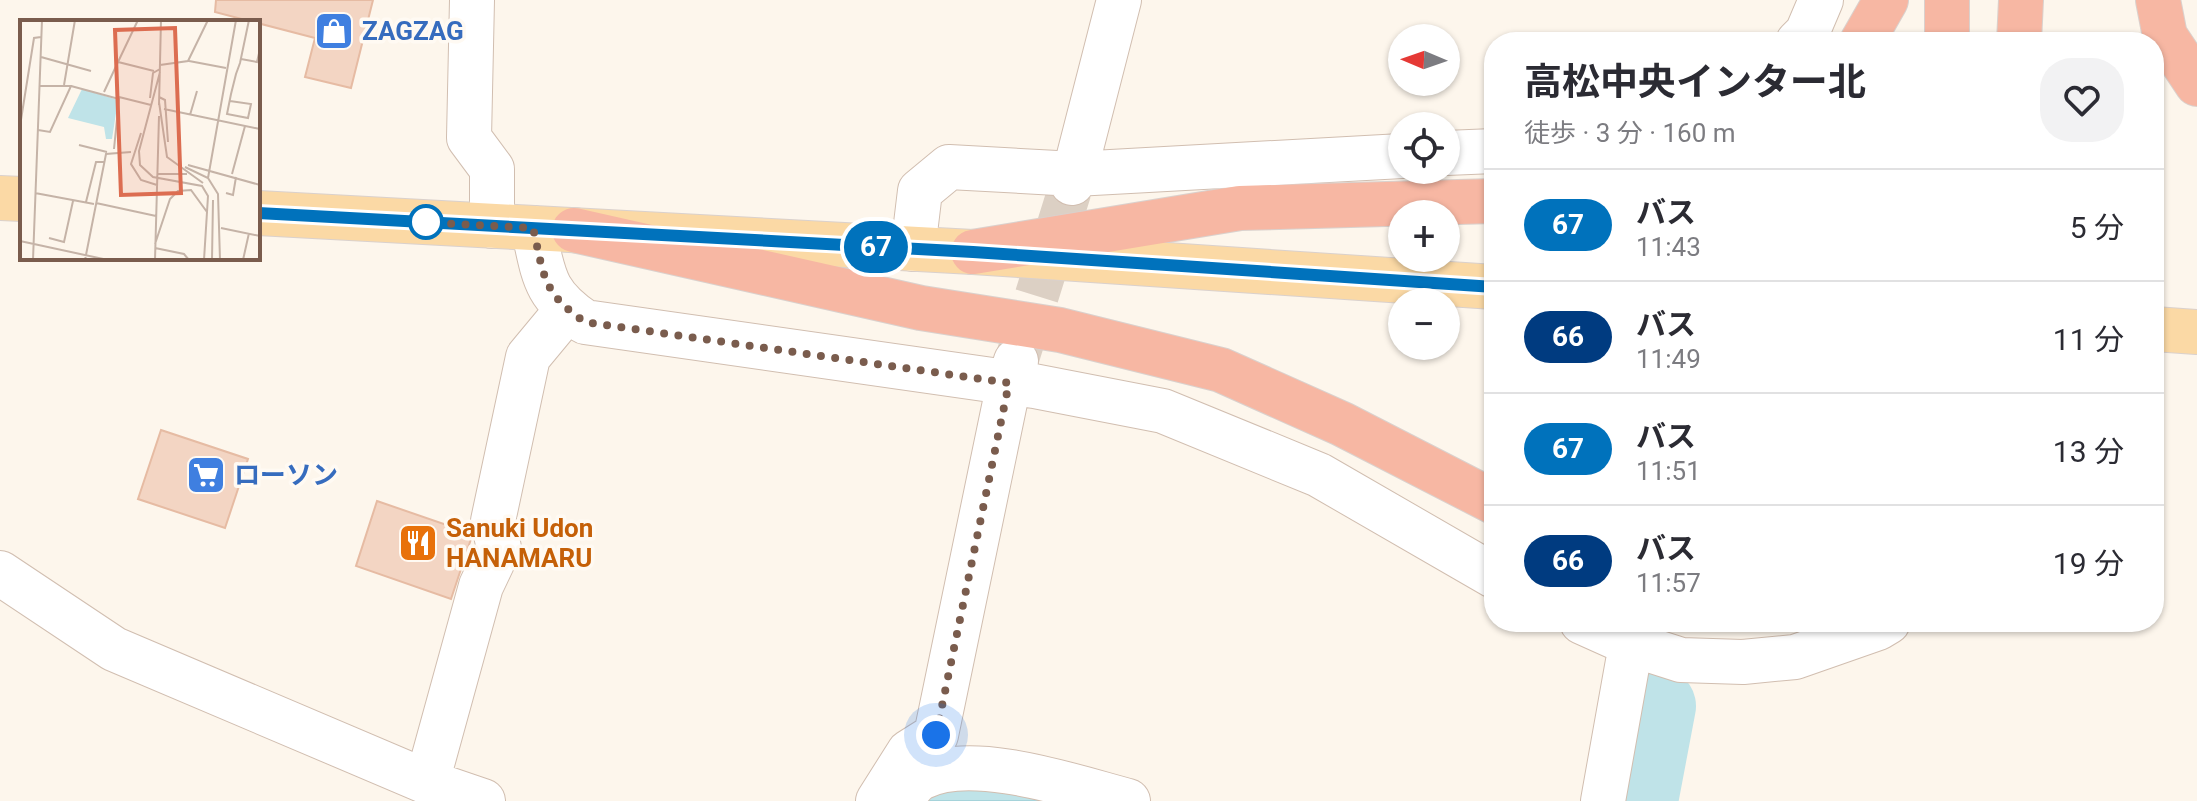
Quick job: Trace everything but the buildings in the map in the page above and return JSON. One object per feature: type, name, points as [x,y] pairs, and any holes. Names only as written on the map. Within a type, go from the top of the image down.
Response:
[{"type":"highway","points":[[1868,32],[1886,0]]},
{"type":"highway","points":[[1947,0],[1947,32]]},
{"type":"highway","points":[[2019,32],[2021,0]]},
{"type":"highway","points":[[2158,0],[2165,36],[2197,84]]},
{"type":"highway","points":[[973,252],[1240,208],[1484,201]]},
{"type":"highway","points":[[533,228],[921,308],[1060,330],[1221,370],[1342,424],[1484,497]]},
{"type":"main road","points":[[0,198],[20,199]]},
{"type":"main road","points":[[260,213],[973,252],[1484,286]]},
{"type":"main road","points":[[2164,330],[2197,332]]},
{"type":"street","points":[[472,0],[469,138],[533,228],[547,286],[567,310],[585,322],[624,329],[1012,372],[1163,411],[1319,475],[1484,570]]},
{"type":"street","points":[[1073,178],[1119,0]]},
{"type":"street","points":[[1807,32],[1821,0]]},
{"type":"street","points":[[1460,152],[1484,151]]},
{"type":"street","points":[[913,249],[920,191],[949,167],[1073,178],[1388,157]]},
{"type":"street","points":[[427,782],[481,586],[499,548],[493,521],[528,357],[567,310]]},
{"type":"street","points":[[878,801],[909,752],[936,735],[1012,372]]},
{"type":"street","points":[[0,573],[114,649],[427,782],[483,801]]},
{"type":"street","points":[[1603,801],[1633,633],[1681,660],[1743,662],[1795,657],[1867,632]]},
{"type":"street","points":[[900,801],[920,778],[962,767],[1009,771],[1128,801]]},
{"type":"water","points":[[968,787],[1059,801],[925,801],[934,791]]},
{"type":"waterway","points":[[1640,801],[1658,706]]},
{"type":"tunnel","points":[[1017,359],[1072,183]]},
{"type":"bus line","name":"67","points":[[260,213],[973,252],[1484,286]]},
{"type":"place","name":"ZAGZAG","points":[[334,31]]},
{"type":"place","name":"ローソン","points":[[206,475]]},
{"type":"place","name":"Sanuki Udon HANAMARU","points":[[418,543]]},
{"type":"route","points":[[426,222],[417,222],[533,228],[547,286],[567,310],[585,322],[1009,383],[936,735]]}]
